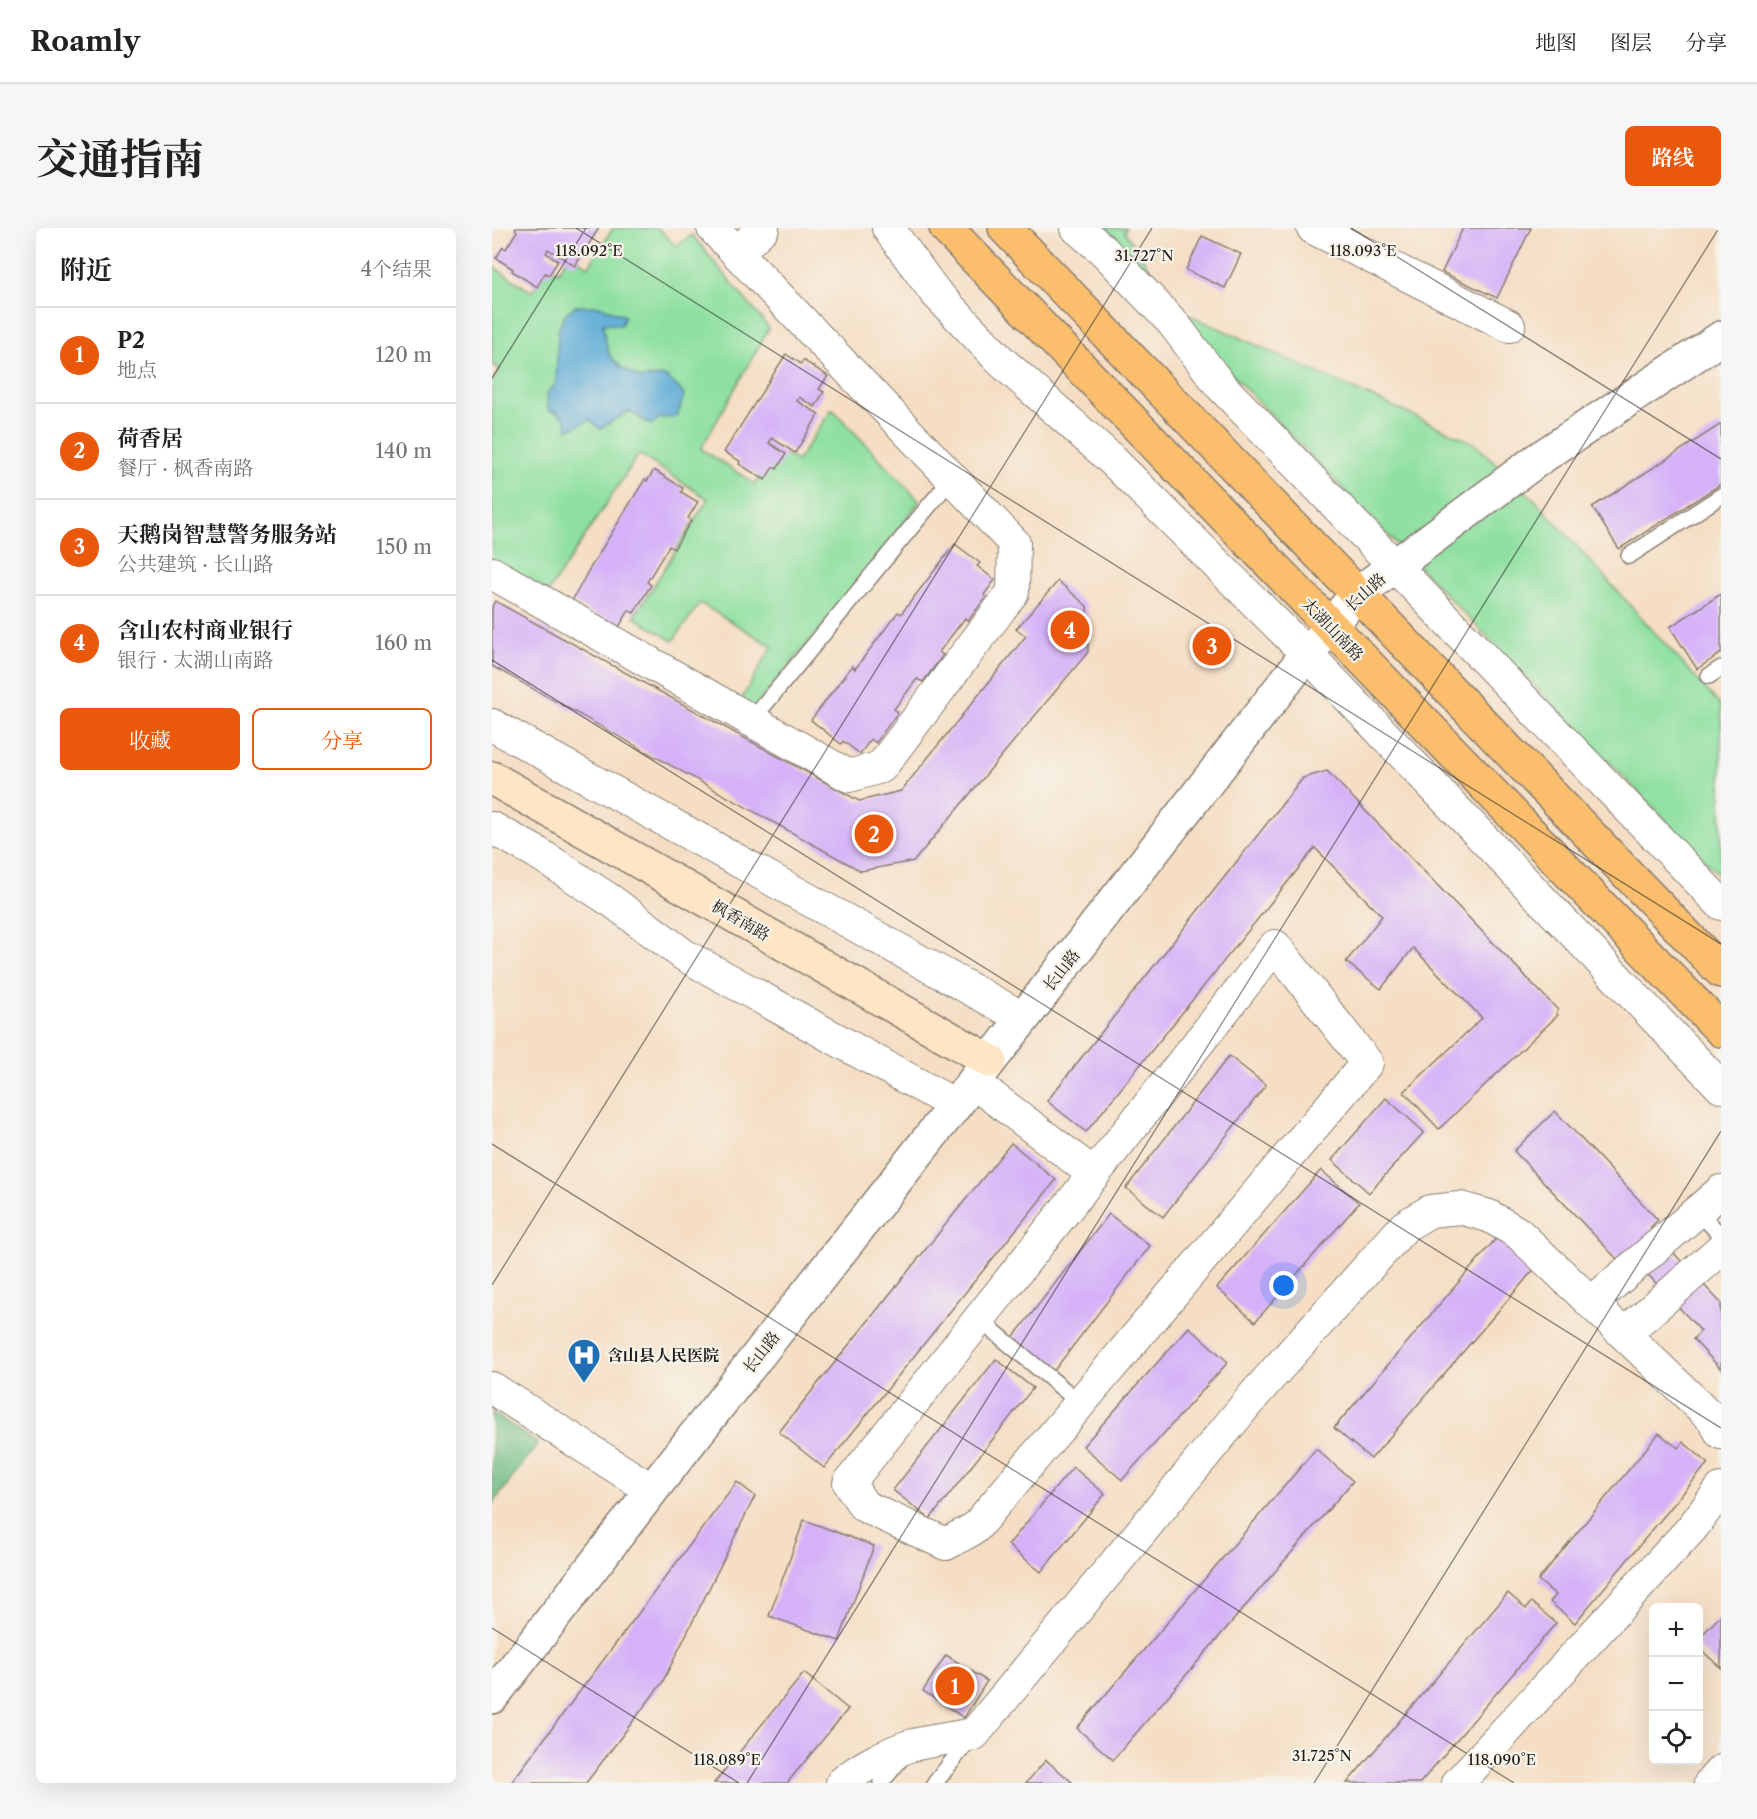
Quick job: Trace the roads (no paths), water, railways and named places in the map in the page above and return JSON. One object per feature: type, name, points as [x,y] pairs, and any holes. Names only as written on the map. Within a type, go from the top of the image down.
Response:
[{"type":"main road","name":"太湖山南路","points":[[946,228],[1721,1030]]},
{"type":"main road","points":[[1005,228],[1357,594],[1718,963]]},
{"type":"main road","name":"枫香南路","points":[[492,778],[973,1083]]},
{"type":"street","points":[[737,253],[763,228]]},
{"type":"street","points":[[888,228],[935,292],[1001,360],[1110,458],[1307,654],[1721,1087]]},
{"type":"street","points":[[1077,228],[1104,251],[1173,323],[1220,385],[1721,904]]},
{"type":"street","points":[[1313,228],[1350,236],[1509,326]]},
{"type":"street","points":[[492,573],[849,776],[881,767],[1013,592],[1014,543],[715,229]]},
{"type":"street","name":"长山路","points":[[492,1697],[1307,654],[1357,594],[1537,460],[1721,338]]},
{"type":"street","points":[[492,725],[1023,1018]]},
{"type":"street","points":[[492,828],[536,852],[613,902],[684,955],[973,1083],[1094,1174]]},
{"type":"street","points":[[1275,946],[1367,1063],[975,1528],[946,1544],[864,1506],[849,1483],[1094,1174],[1275,946]]},
{"type":"street","points":[[1591,1303],[1710,1201]]},
{"type":"street","points":[[842,1783],[848,1777],[881,1759],[912,1745],[974,1734],[1256,1394],[1405,1226],[1430,1211],[1460,1208],[1490,1216],[1518,1233],[1713,1419],[1721,1433]]},
{"type":"street","points":[[1624,1334],[1721,1249]]},
{"type":"street","points":[[492,1388],[652,1490]]},
{"type":"street","points":[[1458,1783],[1692,1528],[1721,1490]]},
{"type":"street","points":[[1710,1783],[1721,1771]]},
{"type":"lane","points":[[752,720],[952,478]]},
{"type":"lane","points":[[1629,556],[1721,496]]},
{"type":"lane","points":[[1710,1201],[1721,1236]]},
{"type":"lane","points":[[979,1319],[1080,1403]]},
{"type":"lane","points":[[935,1783],[974,1734]]},
{"type":"lane","points":[[880,1783],[912,1745]]},
{"type":"water","points":[[575,306],[599,306],[625,316],[621,325],[603,324],[610,356],[623,369],[640,378],[665,376],[678,387],[684,395],[677,417],[660,418],[651,425],[629,411],[600,429],[590,420],[568,430],[562,416],[548,410],[547,393],[556,383],[558,331],[565,314]]},
{"type":"place","name":"含山农村商业银行","points":[[1070,630]]},
{"type":"place","name":"天鹅岗智慧警务服务站","points":[[1212,646]]},
{"type":"place","name":"荷香居","points":[[874,834]]},
{"type":"place","name":"含山县人民医院","points":[[584,1384]]},
{"type":"place","name":"P2","points":[[955,1686]]}]
